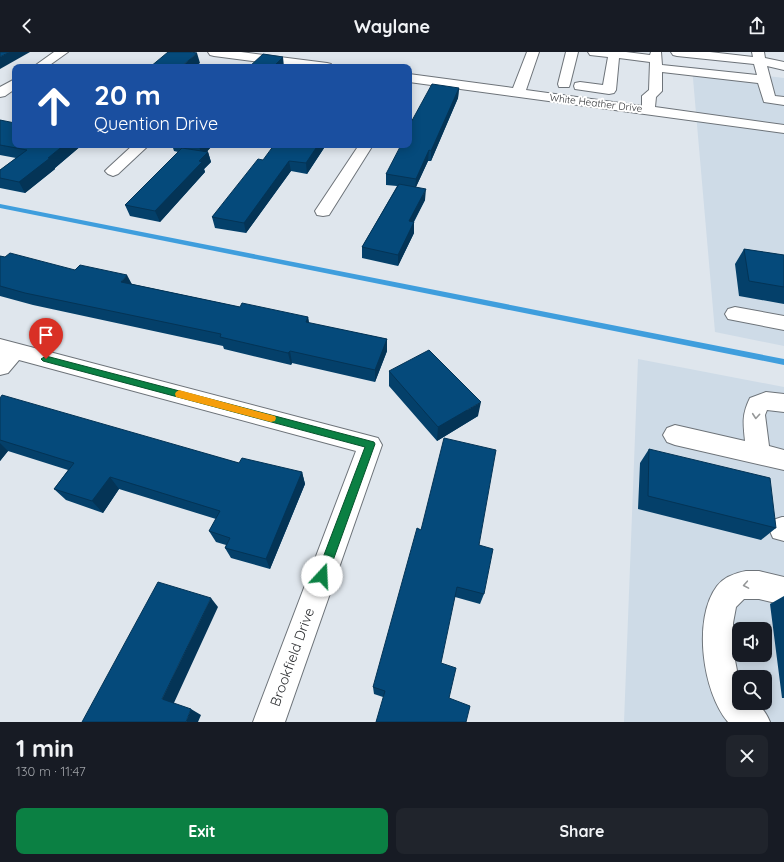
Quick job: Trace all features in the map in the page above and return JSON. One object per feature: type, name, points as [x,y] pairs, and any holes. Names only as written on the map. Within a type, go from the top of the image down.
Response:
[{"type":"street","points":[[44,64],[62,52]]},
{"type":"street","points":[[214,52],[305,64]]},
{"type":"street","points":[[518,93],[533,52]]},
{"type":"street","points":[[564,84],[572,52]]},
{"type":"street","points":[[594,52],[656,60],[764,80]]},
{"type":"street","points":[[677,52],[759,57],[784,66]]},
{"type":"street","points":[[551,83],[609,90],[614,54]]},
{"type":"street","points":[[230,64],[240,55]]},
{"type":"street","points":[[759,57],[769,99],[784,101]]},
{"type":"street","points":[[648,110],[649,96],[655,91],[656,60]]},
{"type":"street","name":"White Heather Drive","points":[[412,78],[784,128]]},
{"type":"street","points":[[523,79],[537,81]]},
{"type":"street","points":[[0,93],[12,85]]},
{"type":"street","points":[[113,171],[139,148]]},
{"type":"street","points":[[323,211],[364,148]]},
{"type":"street","points":[[735,314],[784,323]]},
{"type":"street","points":[[0,367],[7,349]]},
{"type":"street","name":"Brookfield Drive","points":[[7,349],[370,444],[269,722]]},
{"type":"street","points":[[758,454],[754,415],[758,404],[766,401],[784,403]]},
{"type":"street","points":[[675,435],[784,460]]},
{"type":"street","points":[[754,722],[740,714],[727,692],[720,664],[718,626],[724,600],[733,589],[749,583],[784,591]]},
{"type":"shaded area","points":[[692,67],[784,78],[784,346],[715,332]]},
{"type":"shaded area","points":[[638,359],[784,387],[784,722],[624,722]]},
{"type":"building","points":[[0,52],[9,52],[0,57]]},
{"type":"building","points":[[168,52],[197,53],[184,64],[154,64]]},
{"type":"building","points":[[263,54],[283,57],[276,64],[252,64]]},
{"type":"building","points":[[432,84],[459,88],[431,151],[429,150],[416,179],[386,174],[399,148],[412,148],[412,121]]},
{"type":"building","points":[[0,120],[12,122],[12,147],[0,145]]},
{"type":"building","points":[[16,148],[60,148],[19,182],[0,178],[0,170],[27,150]]},
{"type":"building","points":[[182,148],[208,152],[199,161],[202,162],[155,211],[125,205]]},
{"type":"building","points":[[272,148],[316,148],[306,163],[289,161],[244,223],[212,217],[258,159],[263,160]]},
{"type":"building","points":[[399,184],[426,189],[409,221],[414,222],[398,255],[362,247]]},
{"type":"building","points":[[744,249],[784,255],[784,287],[749,281]]},
{"type":"building","points":[[10,253],[75,270],[80,265],[127,275],[121,282],[240,307],[242,303],[308,317],[306,322],[387,339],[375,370],[290,351],[288,353],[220,337],[221,334],[25,293],[0,286],[0,256],[5,257]]},
{"type":"building","points":[[429,350],[481,402],[438,427],[389,371]]},
{"type":"building","points":[[2,395],[239,463],[242,458],[302,472],[266,559],[225,548],[230,538],[209,531],[220,511],[110,477],[92,501],[54,489],[74,463],[0,440],[0,398]]},
{"type":"building","points":[[444,438],[496,450],[479,545],[493,549],[484,594],[457,587],[441,663],[456,668],[449,698],[470,706],[466,722],[376,722],[385,691],[373,687],[417,528],[421,530]]},
{"type":"building","points":[[649,449],[770,478],[776,528],[648,496]]},
{"type":"building","points":[[158,582],[211,598],[162,699],[191,709],[186,722],[82,722]]},
{"type":"waterway","points":[[0,206],[784,362]]},
{"type":"slow traffic","points":[[179,394],[271,418]]},
{"type":"route","points":[[46,359],[370,444],[322,576]]}]
